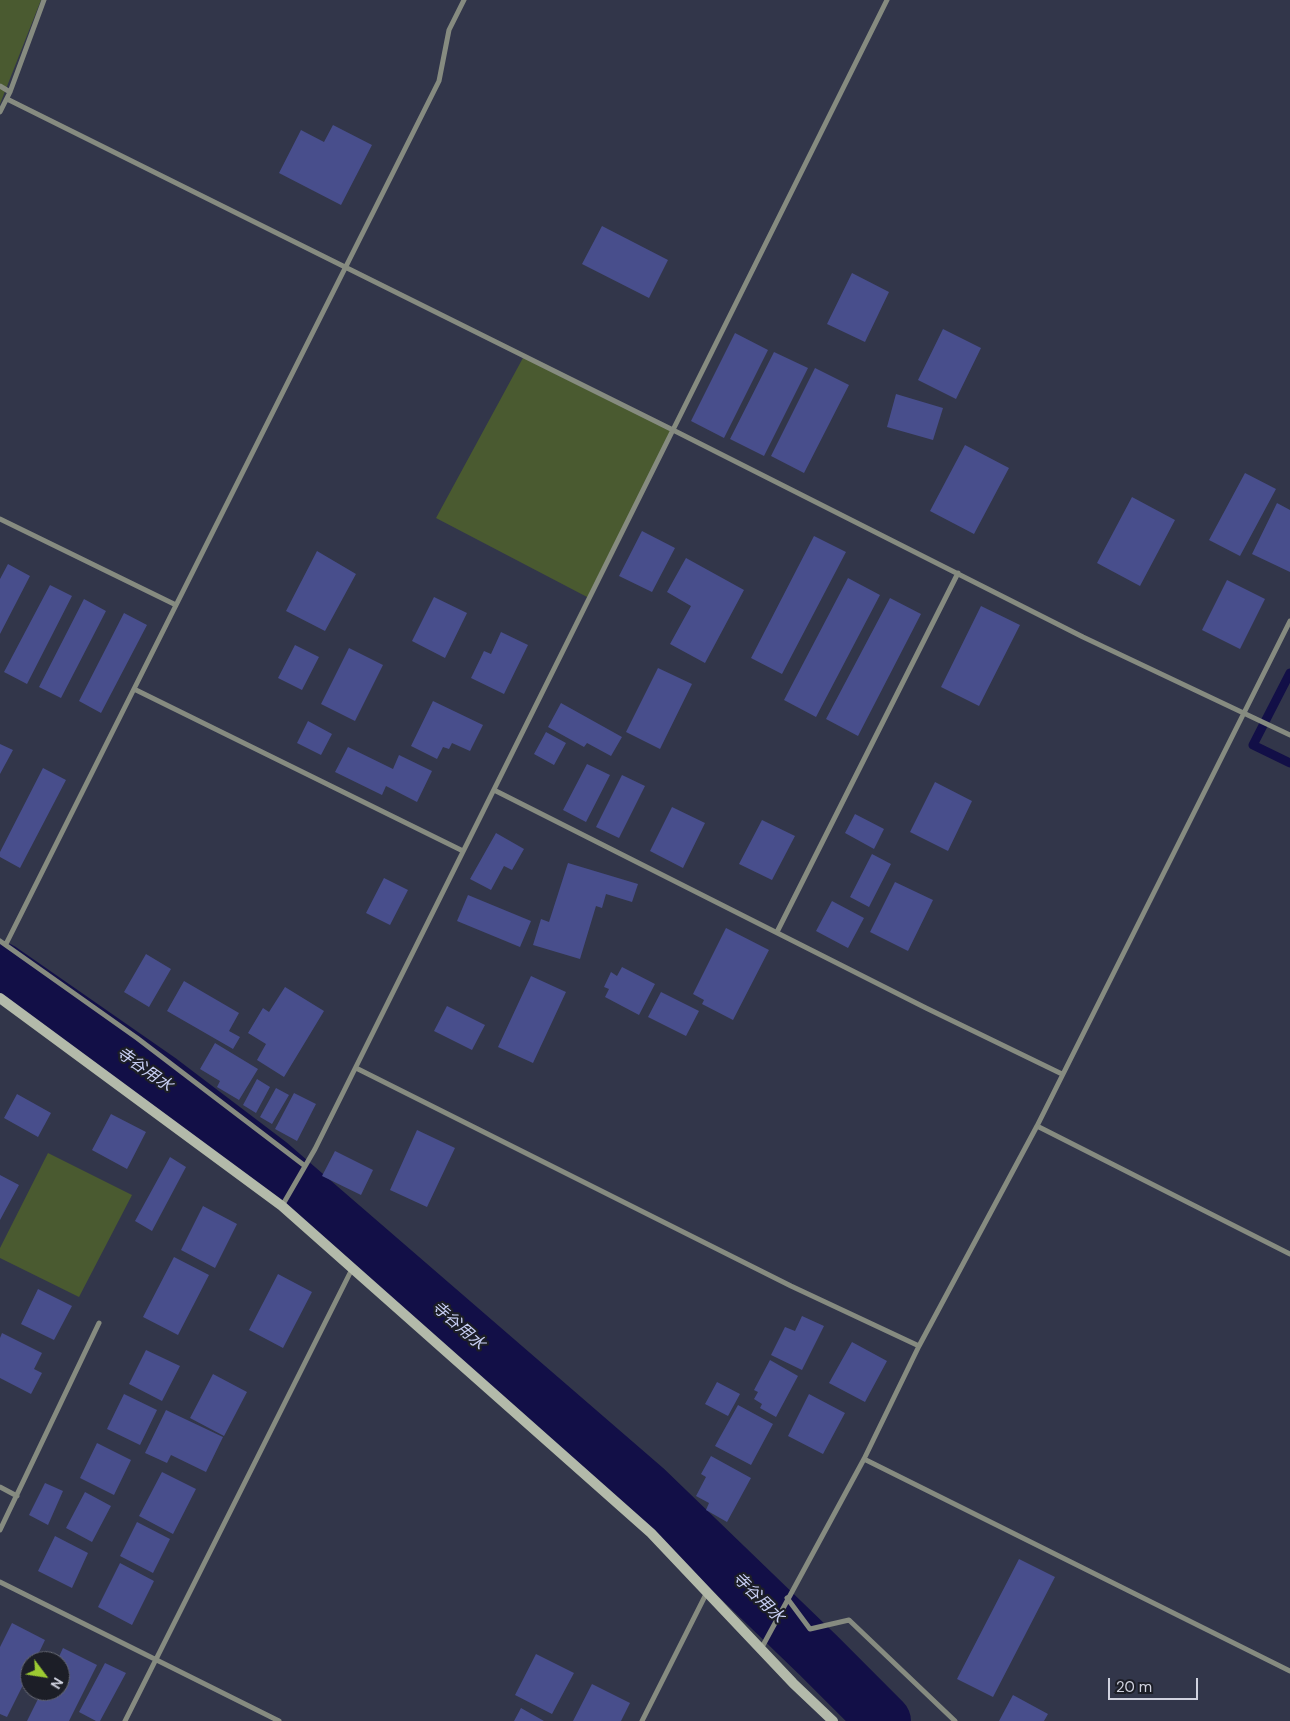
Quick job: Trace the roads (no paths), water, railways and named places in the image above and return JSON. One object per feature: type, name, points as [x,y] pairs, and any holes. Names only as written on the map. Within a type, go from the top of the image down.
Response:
[{"type":"street","points":[[0,112],[10,92],[44,0]]},
{"type":"street","points":[[6,944],[439,81],[449,30],[464,0]]},
{"type":"street","points":[[282,1206],[356,1068],[887,0]]},
{"type":"street","points":[[0,86],[10,92]]},
{"type":"street","points":[[7,99],[673,430],[1083,637],[1290,735]]},
{"type":"street","points":[[0,519],[176,605]]},
{"type":"street","points":[[777,932],[958,573]]},
{"type":"street","points":[[761,1649],[864,1459],[919,1346],[1037,1126],[1290,621]]},
{"type":"street","points":[[134,689],[463,851]]},
{"type":"street","points":[[494,790],[1062,1074]]},
{"type":"street","points":[[0,941],[138,1038],[305,1166]]},
{"type":"street","points":[[0,998],[282,1206],[651,1533],[793,1683],[833,1721]]},
{"type":"street","points":[[356,1068],[791,1286],[919,1346]]},
{"type":"street","points":[[1037,1126],[1290,1254]]},
{"type":"street","points":[[125,1721],[352,1269]]},
{"type":"street","points":[[0,1530],[99,1324]]},
{"type":"street","points":[[864,1459],[1290,1671]]},
{"type":"street","points":[[0,1487],[17,1496]]},
{"type":"street","points":[[0,1582],[279,1721]]},
{"type":"street","points":[[642,1721],[707,1592]]},
{"type":"street","points":[[787,1598],[810,1629],[849,1620],[955,1721]]},
{"type":"waterway","points":[[1290,673],[1253,745],[1290,763]]},
{"type":"waterway","name":"寺谷用水","points":[[0,969],[161,1081],[269,1163],[646,1489],[884,1721]]}]
